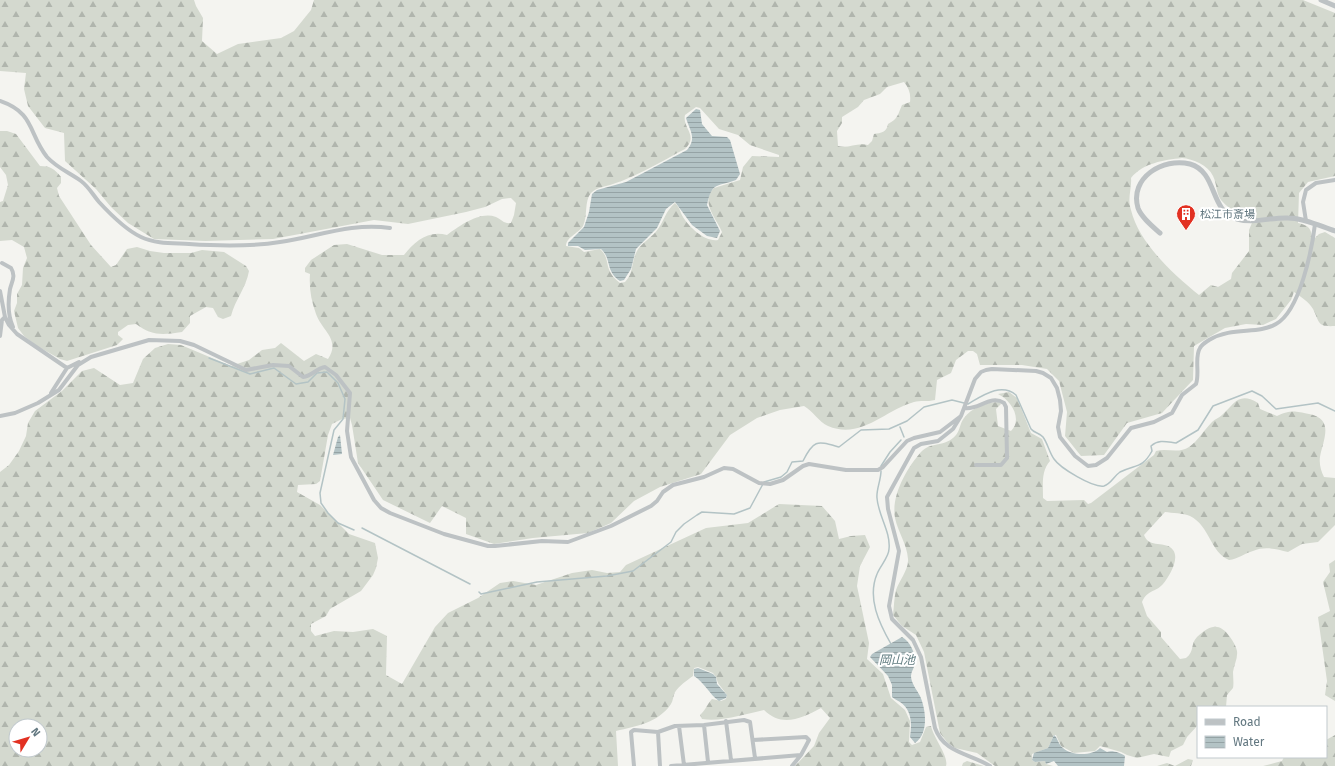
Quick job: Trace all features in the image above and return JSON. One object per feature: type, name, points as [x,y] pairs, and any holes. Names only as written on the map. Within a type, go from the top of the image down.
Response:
[{"type":"street","points":[[1321,0],[1335,6]]},
{"type":"street","points":[[0,102],[11,105],[22,113],[30,124],[44,152],[54,164],[81,181],[99,202],[123,224],[135,234],[146,239],[181,244],[240,246],[280,242],[356,227],[375,226],[390,228]]},
{"type":"street","points":[[1160,233],[1138,208],[1137,189],[1152,170],[1179,163],[1195,166],[1204,173],[1210,181],[1217,202],[1224,212],[1233,218],[1248,221],[1289,218],[1306,221],[1335,231]]},
{"type":"street","points":[[1306,221],[1303,202],[1306,190],[1316,183],[1335,180]]},
{"type":"street","points":[[990,766],[974,757],[956,752],[940,738],[935,728],[921,657],[911,637],[892,619],[889,606],[899,552],[888,509],[887,496],[915,447],[944,437],[953,429],[961,416],[975,379],[981,372],[986,370],[1036,372],[1047,375],[1054,382],[1060,400],[1061,411],[1058,427],[1060,437],[1075,456],[1084,464],[1092,466],[1099,463],[1111,454],[1131,428],[1158,421],[1176,408],[1182,396],[1196,384],[1199,352],[1203,344],[1226,332],[1266,328],[1281,322],[1293,303],[1302,280],[1311,252],[1315,224]]},
{"type":"street","points":[[2,263],[11,268],[14,277],[10,290],[9,313],[14,330]]},
{"type":"street","points":[[0,291],[5,317],[14,330],[67,368]]},
{"type":"street","points":[[0,336],[2,320],[5,317]]},
{"type":"street","points":[[49,396],[67,368],[81,360],[85,360],[133,343],[164,339],[194,345],[246,370],[273,365],[285,365],[292,368],[303,377],[308,377],[323,367],[329,368],[350,393],[347,431],[351,457],[374,500],[390,513],[444,534],[488,546],[542,541],[568,542],[583,537],[651,506],[657,502],[663,492],[673,485],[704,477],[724,468],[733,469],[763,484],[770,484],[783,480],[802,466],[809,464],[846,470],[878,470],[889,461],[907,441],[940,432],[961,416]]},
{"type":"street","points":[[0,416],[30,407],[59,390],[78,365],[85,360]]},
{"type":"street","points":[[965,406],[974,408],[996,400],[1004,403],[1006,407],[1007,458],[1001,464],[976,465]]},
{"type":"street","points":[[726,721],[731,760]]},
{"type":"street","points":[[634,766],[631,732],[634,730],[658,732],[679,726],[704,725],[726,721],[749,721],[755,758]]},
{"type":"street","points":[[704,725],[708,762]]},
{"type":"street","points":[[679,726],[684,765]]},
{"type":"street","points":[[658,732],[660,766]]},
{"type":"street","points":[[753,740],[806,737],[809,742],[792,766]]},
{"type":"street","points":[[671,766],[801,755]]},
{"type":"green space","points":[[0,0],[194,0],[203,18],[202,41],[217,54],[238,44],[281,38],[294,31],[311,10],[314,0],[1303,0],[1335,13],[1335,176],[1308,182],[1299,193],[1298,223],[1308,227],[1311,231],[1312,237],[1315,238],[1319,234],[1325,232],[1335,238],[1335,326],[1322,325],[1318,321],[1311,306],[1294,292],[1291,300],[1276,319],[1263,325],[1246,324],[1225,328],[1194,346],[1193,380],[1162,413],[1127,423],[1104,455],[1081,456],[1065,436],[1067,412],[1059,381],[1047,369],[1022,365],[980,365],[977,354],[973,351],[968,351],[956,360],[951,373],[937,380],[935,400],[919,401],[903,406],[862,427],[840,429],[828,426],[804,406],[780,410],[757,418],[730,435],[701,474],[660,487],[634,501],[611,523],[588,533],[533,538],[494,544],[466,534],[466,518],[442,506],[430,523],[383,500],[358,463],[350,418],[342,419],[332,424],[328,435],[320,481],[316,484],[298,485],[297,492],[320,505],[349,534],[375,543],[378,558],[373,575],[361,591],[330,609],[326,616],[311,624],[311,631],[315,636],[334,631],[353,632],[373,629],[387,636],[386,675],[402,684],[435,627],[448,613],[478,598],[500,583],[513,581],[536,585],[572,573],[592,570],[607,573],[620,572],[626,565],[706,528],[748,523],[779,504],[822,506],[835,521],[839,539],[865,535],[870,547],[860,566],[857,586],[869,643],[867,659],[883,674],[891,698],[905,710],[910,721],[909,742],[912,745],[920,742],[926,727],[931,726],[945,757],[946,766],[795,766],[814,746],[819,733],[830,718],[821,708],[792,720],[778,719],[764,710],[725,719],[702,719],[700,715],[712,699],[721,701],[726,699],[727,695],[713,673],[698,667],[694,668],[693,676],[683,683],[677,690],[671,704],[660,716],[646,723],[616,731],[618,766],[0,766],[0,472],[9,465],[19,451],[26,436],[28,423],[35,411],[62,391],[82,371],[94,368],[120,385],[133,383],[143,359],[155,348],[168,344],[181,345],[231,366],[249,360],[262,350],[275,348],[281,343],[304,361],[316,354],[328,359],[332,346],[331,340],[316,314],[311,294],[310,274],[305,272],[305,268],[311,260],[334,245],[347,244],[382,255],[404,255],[417,241],[422,238],[434,234],[447,235],[470,220],[476,218],[490,216],[511,223],[516,203],[511,198],[502,199],[485,207],[408,224],[374,220],[273,239],[205,241],[154,239],[128,223],[111,207],[96,189],[65,161],[64,133],[45,128],[28,106],[24,89],[26,73],[0,71]],"holes":[[[904,82],[909,91],[910,102],[902,105],[896,118],[888,124],[885,130],[881,133],[874,134],[872,141],[868,145],[860,144],[845,147],[838,146],[837,131],[842,123],[842,117],[858,107],[864,100],[880,94],[887,87]],[[696,107],[700,108],[719,129],[738,135],[750,145],[779,155],[779,157],[752,156],[743,167],[740,180],[714,188],[710,193],[708,199],[710,210],[722,232],[718,240],[703,237],[694,230],[683,217],[675,203],[669,209],[656,232],[637,251],[628,279],[625,282],[620,283],[611,273],[606,257],[600,249],[584,252],[579,248],[566,246],[568,240],[583,226],[589,196],[593,191],[632,177],[685,149],[690,140],[685,115]],[[1182,158],[1200,163],[1208,169],[1213,176],[1221,200],[1233,210],[1254,218],[1249,230],[1249,251],[1232,273],[1231,279],[1218,287],[1211,285],[1199,295],[1168,268],[1149,246],[1135,222],[1130,206],[1131,178],[1136,173],[1154,163]]]},
{"type":"green space","points":[[0,131],[7,131],[16,134],[40,166],[49,167],[59,174],[61,177],[61,183],[57,188],[59,196],[91,245],[111,267],[116,265],[127,249],[137,247],[164,253],[191,253],[202,250],[224,252],[246,266],[249,271],[248,277],[231,316],[223,319],[218,317],[213,308],[206,307],[190,316],[190,323],[182,332],[169,334],[152,333],[136,324],[128,325],[118,332],[118,335],[123,339],[117,345],[67,361],[60,359],[37,346],[24,336],[18,328],[14,311],[17,303],[17,294],[22,285],[23,268],[27,258],[24,247],[12,240],[0,241],[0,202],[3,201],[8,185],[6,175],[0,167]]},
{"type":"green space","points":[[1009,392],[1017,398],[1031,433],[1042,439],[1050,461],[1045,469],[1043,478],[1043,498],[1047,501],[1084,500],[1088,504],[1091,503],[1154,455],[1156,451],[1177,451],[1189,447],[1212,422],[1241,399],[1246,398],[1258,403],[1260,409],[1277,416],[1293,412],[1309,414],[1322,420],[1325,425],[1325,437],[1320,457],[1320,465],[1324,477],[1335,478],[1335,525],[1318,542],[1302,544],[1288,552],[1270,548],[1257,549],[1229,560],[1218,551],[1197,520],[1187,515],[1165,512],[1144,535],[1150,542],[1170,547],[1175,554],[1171,573],[1160,587],[1149,593],[1142,602],[1147,616],[1161,632],[1161,637],[1180,659],[1186,658],[1191,653],[1197,637],[1210,628],[1218,627],[1226,632],[1230,637],[1237,651],[1233,672],[1233,688],[1227,695],[1226,706],[1197,706],[1197,726],[1187,737],[1183,745],[1171,751],[1169,757],[1154,754],[1137,758],[1100,746],[1095,751],[1074,753],[1061,746],[1056,735],[1054,735],[1048,748],[1032,754],[1032,760],[1035,762],[1045,761],[1046,764],[1053,766],[995,766],[977,753],[955,748],[947,742],[940,733],[924,652],[916,635],[902,626],[893,615],[896,590],[908,563],[906,548],[895,518],[895,500],[901,482],[910,466],[921,452],[929,447],[952,439],[956,435],[964,418],[971,411],[984,404],[999,402],[1001,404],[996,409],[998,426],[1011,431],[1016,421],[1014,410],[1003,397],[998,394]]},
{"type":"green space","points":[[1335,560],[1335,701],[1325,695],[1327,681],[1318,617],[1330,611],[1323,582],[1330,572],[1329,564]]},
{"type":"green space","points":[[1335,735],[1335,766],[1263,766],[1282,761],[1284,758],[1327,758],[1327,739]]},
{"type":"green space","points":[[1188,759],[1193,760],[1191,766],[1175,766]]},
{"type":"green space","points":[[967,761],[984,766],[962,766],[963,763]]},
{"type":"green space","points":[[1167,763],[1175,766],[1157,766]]},
{"type":"water","points":[[696,109],[700,110],[702,124],[712,136],[727,137],[730,140],[740,174],[736,180],[716,186],[711,192],[707,205],[720,231],[717,238],[707,236],[692,225],[675,202],[666,209],[657,228],[636,249],[631,269],[624,280],[620,281],[612,273],[606,257],[601,249],[585,250],[578,246],[568,246],[568,243],[584,227],[589,212],[592,194],[597,190],[626,182],[687,150],[692,142],[692,134],[686,118]]},
{"type":"water","points":[[340,435],[342,454],[333,455],[338,437]]},
{"type":"water","name":"岡山池","points":[[902,637],[908,642],[914,653],[915,664],[911,673],[911,679],[922,701],[925,714],[923,734],[915,743],[910,737],[911,722],[907,709],[904,705],[892,697],[892,685],[888,676],[870,657],[872,654]]},
{"type":"water","points":[[698,668],[713,674],[716,677],[717,684],[727,695],[726,698],[719,701],[694,676],[694,669]]},
{"type":"water","points":[[1054,735],[1061,746],[1067,751],[1077,754],[1087,754],[1100,748],[1107,752],[1109,751],[1121,754],[1125,756],[1124,766],[1058,766],[1054,761],[1046,764],[1045,761],[1035,762],[1032,760],[1034,753],[1048,748]]},
{"type":"waterway","points":[[209,358],[250,374],[274,368],[296,384],[308,382],[317,373],[327,372],[338,383],[345,399],[343,419],[334,430],[320,493],[321,503],[338,523],[354,530]]},
{"type":"waterway","points":[[479,592],[481,594],[537,582],[607,576],[633,571],[671,542],[676,532],[684,524],[702,512],[734,514],[750,508],[764,482],[781,477],[787,472],[792,462],[803,461],[813,445],[821,443],[839,447],[861,430],[889,429],[907,421],[924,407],[952,400],[968,404],[985,394],[998,390],[1010,391],[1016,395],[1031,429],[1043,437],[1057,463],[1077,477],[1099,486],[1106,485],[1111,482],[1120,472],[1145,461],[1152,451],[1151,446],[1157,442],[1176,443],[1198,430],[1213,406],[1252,391],[1262,396],[1276,409],[1318,403],[1335,411]]},
{"type":"waterway","points":[[900,427],[904,437]]},
{"type":"waterway","points":[[881,466],[890,452],[901,440]]},
{"type":"waterway","points":[[881,471],[877,498],[888,536],[889,552],[877,574],[873,592],[876,610],[882,628],[891,644]]},
{"type":"waterway","points":[[362,528],[470,584]]},
{"type":"place","name":"松江市斎場","points":[[1186,231]]}]
